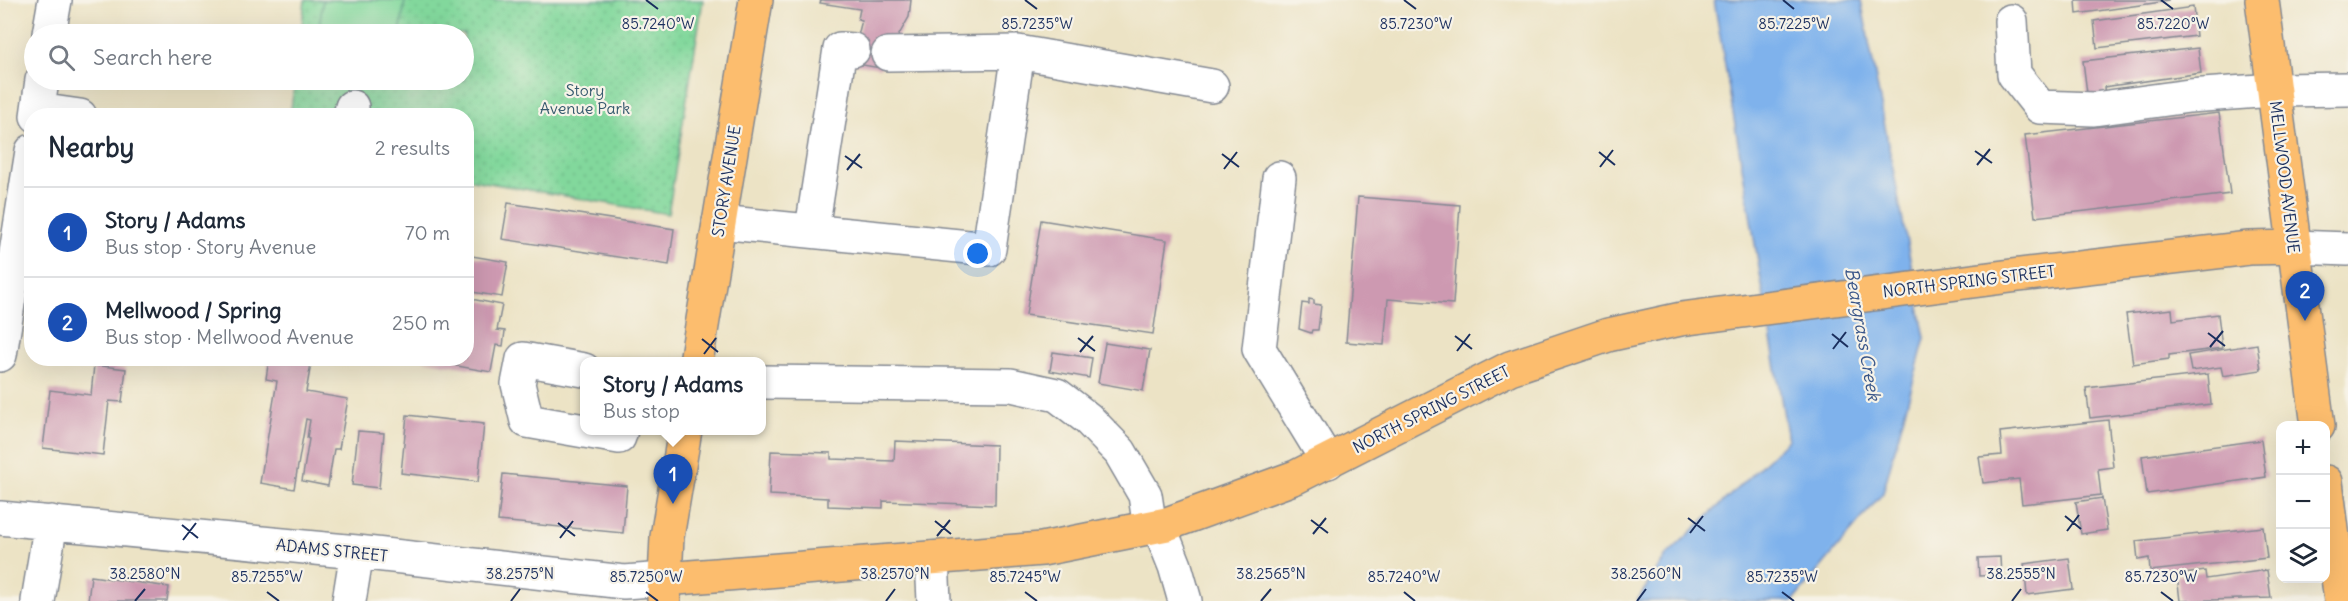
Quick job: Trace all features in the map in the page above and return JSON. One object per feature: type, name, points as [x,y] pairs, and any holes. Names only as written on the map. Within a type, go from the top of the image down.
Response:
[{"type":"main road","name":"STORY AVENUE","points":[[697,357],[756,0]]},
{"type":"main road","name":"MELLWOOD AVENUE","points":[[2262,0],[2317,421]]},
{"type":"main road","name":"NORTH SPRING STREET","points":[[664,590],[932,558],[1042,549],[1154,527],[1296,477],[1510,368],[1608,335],[1681,319],[2249,248],[2294,247]]},
{"type":"main road","points":[[664,590],[667,537],[684,435]]},
{"type":"main road","points":[[2330,519],[2341,601]]},
{"type":"street","points":[[51,24],[55,0]]},
{"type":"street","points":[[2011,21],[2014,74],[2040,107],[2094,108],[2189,96],[2274,90],[2348,89]]},
{"type":"street","points":[[812,229],[840,49],[853,50]]},
{"type":"street","points":[[719,222],[812,229],[989,249],[1017,52]]},
{"type":"street","points":[[888,54],[1017,52],[1212,86]]},
{"type":"street","points":[[39,102],[57,108]]},
{"type":"street","points":[[1279,178],[1259,349],[1328,462]]},
{"type":"street","points":[[0,355],[24,202]]},
{"type":"street","name":"NORTH SPRING STREET","points":[[2294,247],[2348,249]]},
{"type":"street","points":[[580,369],[523,359],[518,384],[527,421],[580,430]]},
{"type":"street","points":[[766,382],[1011,386],[1057,395],[1087,418],[1120,452],[1145,495],[1154,527],[1175,566],[1185,601]]},
{"type":"street","name":"ADAMS STREET","points":[[0,518],[357,552],[624,582],[664,590]]},
{"type":"street","points":[[39,601],[51,522]]},
{"type":"street","points":[[349,601],[357,552]]},
{"type":"street","points":[[932,558],[934,601]]},
{"type":"green space","name":"Story Avenue Park","points":[[305,0],[703,0],[668,214],[474,180],[474,108],[291,108],[294,90],[474,90],[474,24],[302,24]]},
{"type":"green space","points":[[323,0],[405,0],[401,24],[319,24]]},
{"type":"water","name":"Beargrass Creek","points":[[1714,0],[1861,0],[1925,338],[1883,493],[1793,601],[1637,601],[1666,556],[1788,440]]},
{"type":"building","points":[[821,0],[911,0],[909,17],[880,68],[851,63],[862,20],[858,19],[860,9],[820,3]]},
{"type":"building","points":[[2076,0],[2168,0],[2168,1],[2077,14]]},
{"type":"building","points":[[2193,7],[2196,36],[2097,48],[2094,21]]},
{"type":"building","points":[[2198,48],[2201,73],[2104,87],[2105,99],[2088,101],[2083,61]]},
{"type":"building","points":[[2219,113],[2230,194],[2035,217],[2025,135]]},
{"type":"building","points":[[1358,197],[1460,205],[1453,304],[1388,299],[1384,345],[1346,342]]},
{"type":"building","points":[[508,203],[674,229],[669,265],[502,239]]},
{"type":"building","points":[[1041,220],[1167,240],[1153,334],[1026,315]]},
{"type":"building","points":[[474,256],[508,262],[502,297],[474,292]]},
{"type":"building","points":[[1309,299],[1314,300],[1314,304],[1321,305],[1318,330],[1312,330],[1311,333],[1299,329],[1302,303],[1309,304]]},
{"type":"building","points":[[474,300],[502,305],[497,330],[505,331],[503,346],[496,345],[491,372],[457,366],[474,366]]},
{"type":"building","points":[[2172,309],[2173,320],[2218,314],[2222,348],[2169,355],[2169,359],[2133,364],[2126,314]]},
{"type":"building","points":[[1105,343],[1150,350],[1143,391],[1098,383]]},
{"type":"building","points":[[2257,344],[2261,370],[2223,376],[2221,367],[2191,371],[2188,355]]},
{"type":"building","points":[[1053,352],[1092,358],[1089,378],[1050,371]]},
{"type":"building","points":[[94,366],[126,369],[122,402],[109,401],[103,455],[43,448],[50,390],[91,395]]},
{"type":"building","points":[[268,366],[311,366],[306,392],[348,399],[339,449],[334,449],[328,486],[302,481],[309,439],[307,438],[310,420],[306,419],[294,489],[260,483],[277,381],[266,379]]},
{"type":"building","points":[[2208,374],[2211,404],[2090,418],[2086,388]]},
{"type":"building","points":[[407,415],[484,424],[478,482],[401,473]]},
{"type":"building","points":[[2108,420],[2113,467],[2098,469],[2101,495],[2022,504],[2019,479],[1983,483],[1979,457],[2002,455],[2000,432]]},
{"type":"building","points":[[358,431],[384,433],[379,488],[352,485]]},
{"type":"building","points":[[2261,440],[2266,477],[2147,494],[2142,456]]},
{"type":"building","points":[[895,441],[996,445],[995,505],[883,501],[883,508],[828,506],[828,498],[769,495],[771,451],[831,453],[831,459],[894,461]]},
{"type":"building","points":[[503,474],[627,486],[623,533],[498,521]]},
{"type":"building","points":[[2102,498],[2107,530],[2081,534],[2076,502]]},
{"type":"building","points":[[2263,527],[2267,558],[2150,571],[2149,558],[2138,560],[2136,541]]},
{"type":"building","points":[[2000,557],[2001,575],[1979,576],[1978,558]]},
{"type":"building","points":[[2069,558],[2073,589],[2027,595],[2024,564]]},
{"type":"building","points":[[2267,570],[2271,598],[2180,601],[2177,575],[2205,571],[2206,579]]},
{"type":"building","points":[[91,576],[169,587],[167,601],[88,601]]},
{"type":"place","name":"Mellwood / Spring","points":[[2305,321]]},
{"type":"place","name":"Story / Adams","points":[[673,504]]}]
